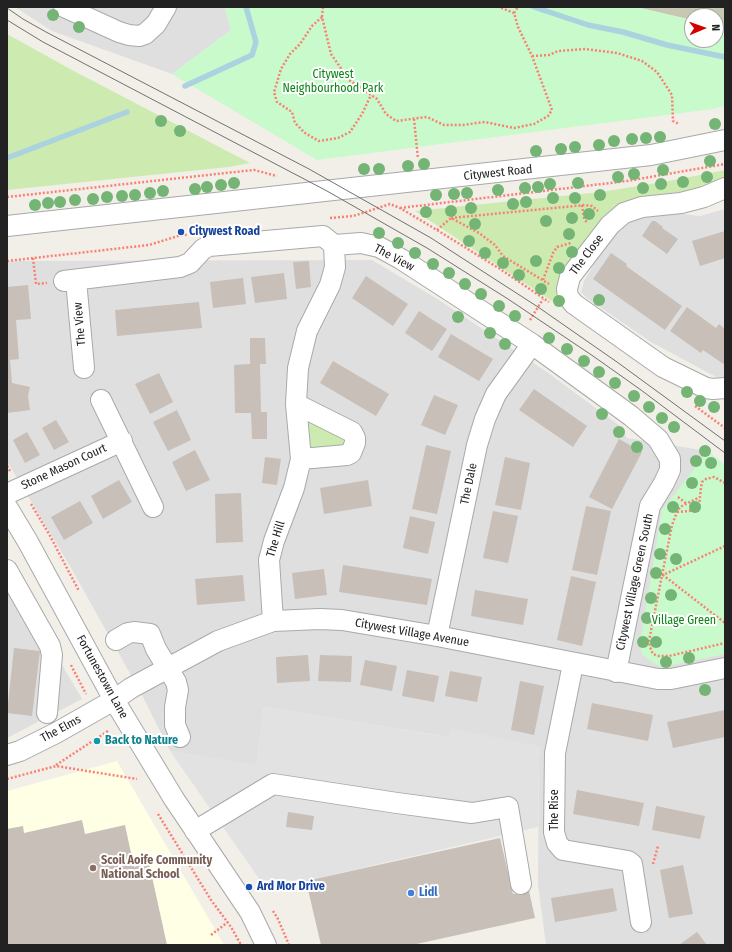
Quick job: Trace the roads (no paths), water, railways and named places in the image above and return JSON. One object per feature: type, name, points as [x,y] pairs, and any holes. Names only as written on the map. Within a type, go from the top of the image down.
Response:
[{"type":"street","points":[[64,7],[119,32],[139,36],[145,34],[156,24],[166,7]]},
{"type":"street","name":"Citywest Road","points":[[7,226],[637,157],[725,140]]},
{"type":"street","name":"The Close","points":[[725,188],[704,197],[681,203],[642,207],[624,213],[610,225],[570,277],[567,289],[568,296],[574,304],[663,368],[706,388],[725,388]]},
{"type":"street","name":"The View","points":[[84,368],[70,280],[180,267],[190,263],[203,248],[209,246],[319,236],[326,238],[334,245],[361,243],[379,247],[401,259],[532,344],[631,416],[652,433],[666,450]]},
{"type":"street","name":"The Hill","points":[[273,621],[269,560],[274,541],[294,488],[301,459],[296,404],[298,368],[307,331],[330,285],[335,267],[334,245]]},
{"type":"street","name":"The Dale","points":[[437,636],[477,445],[484,419],[496,394],[532,344]]},
{"type":"street","name":"Stone Mason Court","points":[[101,400],[153,507]]},
{"type":"street","points":[[296,404],[352,432],[355,438],[355,443],[351,453],[347,455],[301,459]]},
{"type":"street","name":"Stone Mason Court","points":[[14,490],[122,441]]},
{"type":"street","name":"Citywest Village Green South","points":[[616,672],[650,506],[670,470],[670,458],[666,450]]},
{"type":"street","name":"Fortunestown Lane","points":[[7,507],[28,542],[114,700],[174,799],[250,912],[266,945]]},
{"type":"street","points":[[7,570],[50,646],[52,655],[46,713]]},
{"type":"street","name":"Citywest Village Avenue","points":[[114,700],[131,688],[218,641],[273,621],[320,619],[342,620],[437,636],[573,664],[664,680],[725,668]]},
{"type":"street","points":[[116,640],[128,633],[134,632],[150,634],[156,649],[176,682],[178,690],[175,707],[175,725],[180,737]]},
{"type":"street","name":"The Rise","points":[[573,664],[555,753],[554,832],[557,843],[563,850],[628,861],[632,864],[641,922]]},
{"type":"street","name":"The Elms","points":[[7,755],[20,751],[56,733],[114,700]]},
{"type":"street","points":[[195,831],[273,784],[472,813],[508,807],[521,884]]},
{"type":"waterway","points":[[185,86],[252,55],[256,42],[246,7]]},
{"type":"waterway","points":[[534,7],[588,25],[623,32],[667,45],[725,57]]},
{"type":"waterway","points":[[7,158],[127,112]]},
{"type":"tram line","points":[[7,8],[46,32],[309,169],[431,238],[538,307],[617,362],[725,441]]},
{"type":"tram line","points":[[7,20],[43,42],[327,191],[427,248],[508,299],[593,356],[725,453]]},
{"type":"place","name":"Citywest Road","points":[[181,232]]},
{"type":"place","name":"Back to Nature","points":[[97,741]]},
{"type":"place","name":"Scoil Aoife Community National School","points":[[93,868]]},
{"type":"place","name":"Ard Mor Drive","points":[[249,887]]},
{"type":"place","name":"Lidl","points":[[411,893]]},
{"type":"park label","name":"Citywest Neighbourhood Park","points":[[333,82]]},
{"type":"park label","name":"Village Green","points":[[684,621]]}]
